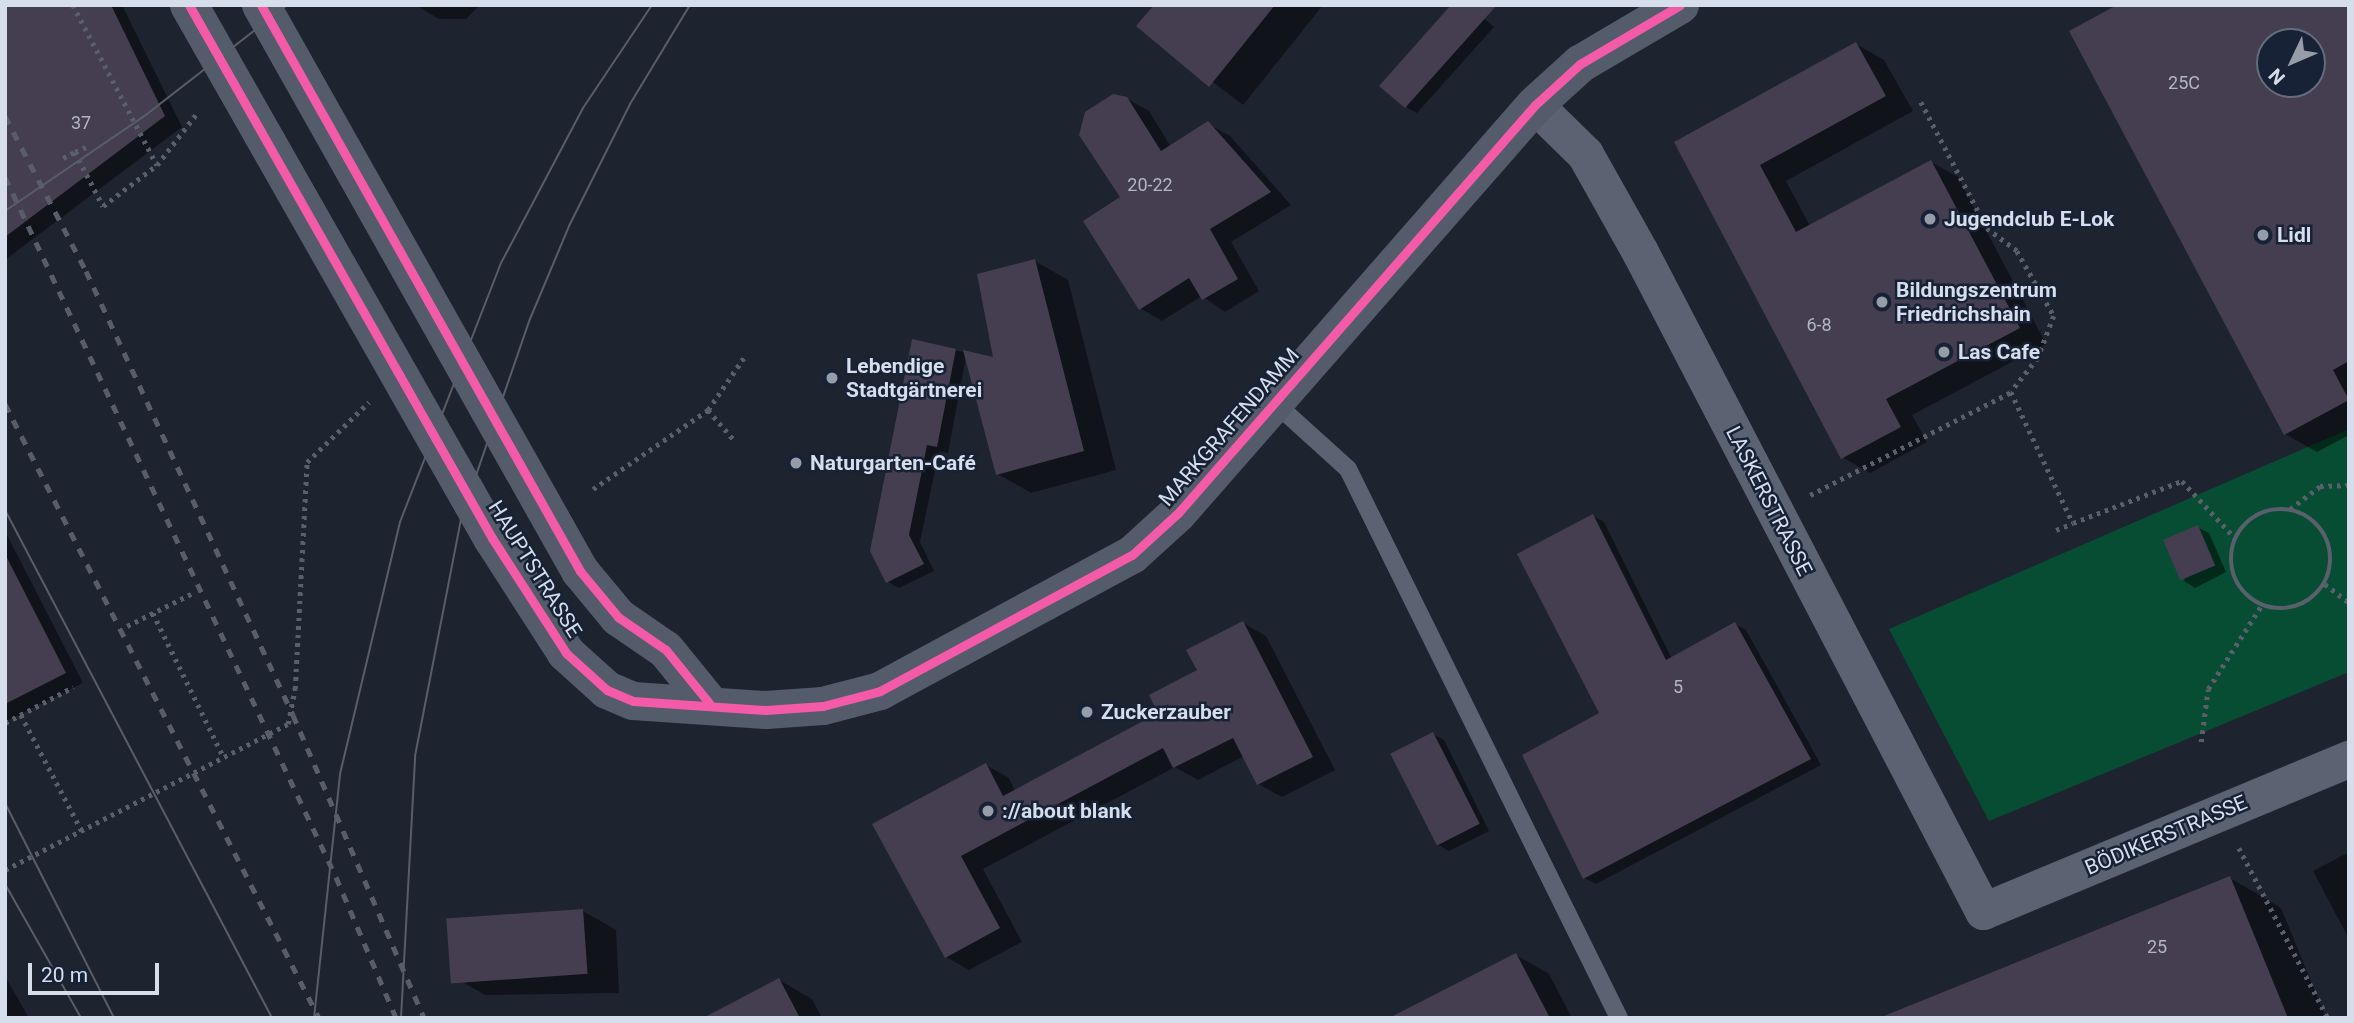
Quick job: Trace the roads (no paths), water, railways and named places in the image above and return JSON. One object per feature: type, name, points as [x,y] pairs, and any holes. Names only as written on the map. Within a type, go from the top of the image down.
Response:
[{"type":"main road","name":"HAUPTSTRASSE","points":[[189,5],[544,626],[607,690],[634,701],[709,703]]},
{"type":"main road","name":"HAUPTSTRASSE","points":[[261,5],[580,571],[618,617],[666,650],[709,703]]},
{"type":"main road","name":"MARKGRAFENDAMM","points":[[709,703],[766,710],[823,706],[922,671],[1132,555],[1178,513],[1535,105],[1580,64],[1680,5]]},
{"type":"street","name":"LASKERSTRASSE","points":[[1535,105],[1585,154],[1983,911]]},
{"type":"street","name":"BÖDIKERSTRASSE","points":[[1983,911],[2349,759]]},
{"type":"lane","points":[[1275,402],[1348,469],[1619,1018]]},
{"type":"tram line","points":[[5,211],[147,114],[287,5]]},
{"type":"tram line","points":[[314,1018],[340,774],[400,522],[501,263],[583,108],[652,5]]},
{"type":"tram line","points":[[401,1018],[415,756],[461,519],[530,319],[569,226],[630,104],[690,5]]},
{"type":"tram line","points":[[5,510],[272,1018]]},
{"type":"tram line","points":[[5,803],[114,1018]]},
{"type":"tram line","points":[[5,884],[81,1018]]},
{"type":"railway","points":[[5,116],[86,271],[293,715],[424,1018]]},
{"type":"railway","points":[[5,177],[336,877],[396,1018]]},
{"type":"railway","points":[[5,404],[319,1018]]},
{"type":"place","name":"Jugendclub E-Lok","points":[[1930,219]]},
{"type":"place","name":"Lidl","points":[[2263,235]]},
{"type":"place","name":"Bildungszentrum Friedrichshain","points":[[1882,302]]},
{"type":"place","name":"Las Cafe","points":[[1944,352]]},
{"type":"place","name":"Lebendige Stadtgärtnerei","points":[[832,378]]},
{"type":"place","name":"Naturgarten-Café","points":[[796,463]]},
{"type":"place","name":"Zuckerzauber","points":[[1087,712]]},
{"type":"place","name":"://about blank","points":[[988,811]]}]
